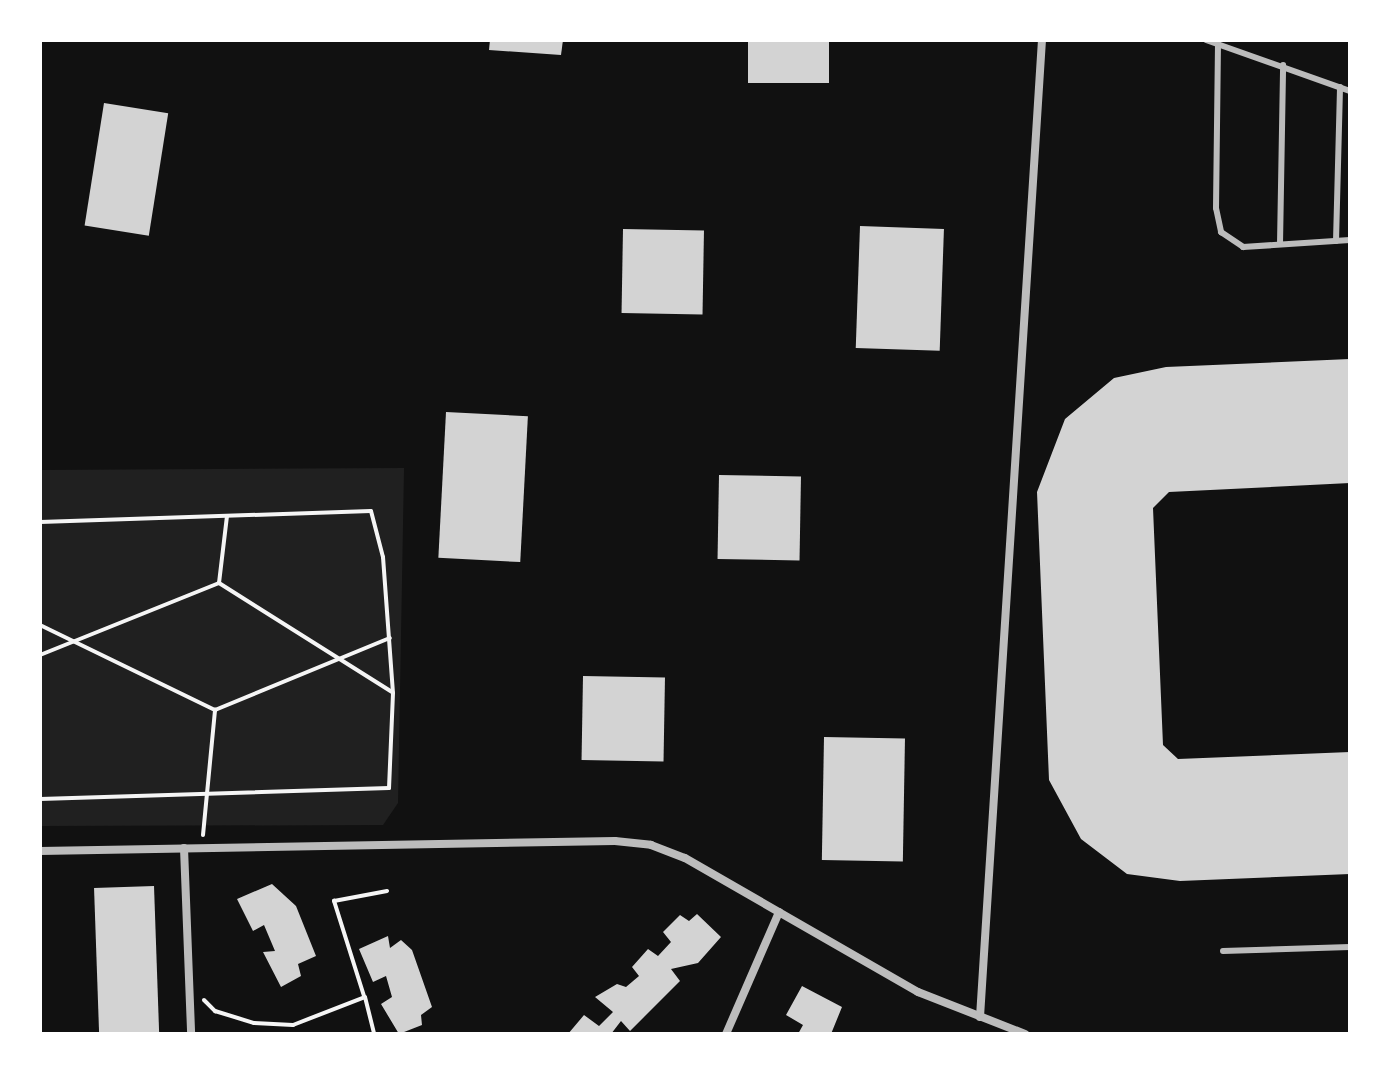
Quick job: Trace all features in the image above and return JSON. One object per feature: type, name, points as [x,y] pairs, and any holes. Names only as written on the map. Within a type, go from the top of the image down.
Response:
[{"type":"street","points":[[980,1017],[1042,40]]},
{"type":"street","points":[[40,851],[615,841],[685,858],[918,992],[980,1017],[1003,1030],[1025,1034]]},
{"type":"street","points":[[184,848],[191,1034]]},
{"type":"street","points":[[726,1034],[779,912]]},
{"type":"lane","points":[[1206,40],[1350,91]]},
{"type":"lane","points":[[1218,44],[1216,208],[1221,232],[1243,247],[1350,240]]},
{"type":"lane","points":[[1280,244],[1283,65]]},
{"type":"lane","points":[[1336,241],[1340,87]]},
{"type":"lane","points":[[1223,951],[1350,947]]},
{"type":"path","points":[[40,522],[371,511],[383,557],[393,693],[389,788],[40,799]]},
{"type":"path","points":[[219,583],[227,516]]},
{"type":"path","points":[[40,655],[219,583]]},
{"type":"path","points":[[219,583],[393,693]]},
{"type":"path","points":[[40,625],[215,710],[345,660],[390,638]]},
{"type":"path","points":[[201,848],[215,710]]},
{"type":"path","points":[[374,1034],[334,901],[387,891]]},
{"type":"path","points":[[189,983],[215,1011],[254,1023],[293,1025],[365,997]]},
{"type":"shaded area","points":[[404,468],[398,803],[383,825],[40,826],[40,470]]},
{"type":"building","points":[[490,40],[563,40],[561,55],[489,50]]},
{"type":"building","points":[[748,40],[829,40],[829,83],[748,83]]},
{"type":"building","points":[[104,103],[168,113],[149,236],[85,225]]},
{"type":"building","points":[[860,226],[944,229],[940,351],[856,348]]},
{"type":"building","points":[[623,229],[704,230],[703,314],[622,313]]},
{"type":"building","points":[[1350,359],[1350,483],[1169,492],[1153,508],[1163,745],[1178,759],[1350,752],[1350,874],[1180,881],[1127,874],[1081,839],[1049,780],[1037,492],[1065,419],[1114,378],[1166,367]]},
{"type":"building","points":[[446,412],[528,416],[520,562],[438,558]]},
{"type":"building","points":[[719,475],[801,476],[800,560],[718,559]]},
{"type":"building","points":[[583,676],[665,677],[664,761],[582,760]]},
{"type":"building","points":[[824,737],[905,738],[903,861],[822,860]]},
{"type":"building","points":[[272,884],[296,906],[316,956],[298,964],[301,976],[281,987],[263,952],[275,951],[264,925],[253,931],[237,899]]},
{"type":"building","points":[[154,886],[159,1034],[99,1034],[94,888]]},
{"type":"building","points":[[697,914],[721,937],[698,963],[671,969],[680,981],[630,1031],[621,1021],[611,1034],[568,1034],[584,1015],[599,1026],[613,1012],[595,997],[617,984],[626,987],[639,976],[632,967],[648,949],[658,956],[671,942],[663,932],[680,915],[689,921]]},
{"type":"building","points":[[388,936],[390,948],[401,940],[412,950],[432,1007],[421,1015],[422,1025],[399,1034],[381,1004],[392,997],[386,976],[373,982],[359,949]]},
{"type":"building","points":[[802,986],[842,1007],[831,1034],[798,1034],[803,1025],[786,1015]]}]
